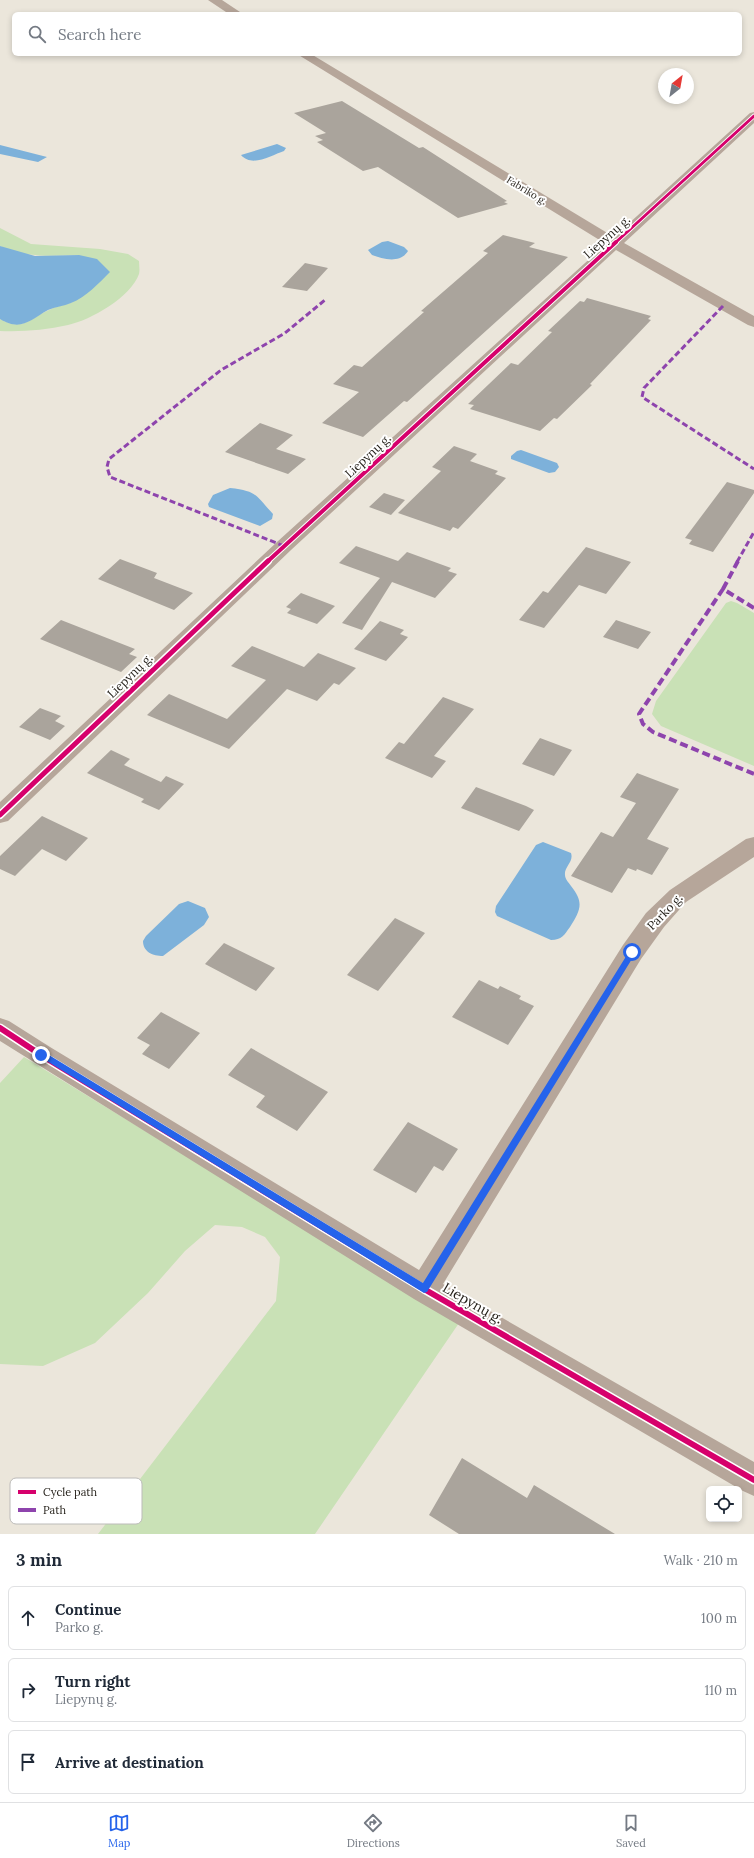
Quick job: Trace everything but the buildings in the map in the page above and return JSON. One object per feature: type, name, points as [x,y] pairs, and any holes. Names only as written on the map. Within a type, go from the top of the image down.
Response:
[{"type":"street","points":[[214,0],[234,12]]},
{"type":"street","name":"Fabriko g.","points":[[306,56],[614,243],[754,322]]},
{"type":"street","name":"Liepynų g.","points":[[0,814],[182,641],[754,116]]},
{"type":"street","name":"Parko g.","points":[[424,1289],[628,958],[655,920],[678,896],[754,844]]},
{"type":"street","name":"Liepynų g.","points":[[0,1028],[48,1059],[424,1289],[754,1480]]},
{"type":"green space","points":[[0,228],[31,244],[100,249],[128,254],[139,261],[139,274],[135,283],[119,299],[88,318],[68,325],[51,328],[25,331],[0,331],[0,319],[8,323],[21,324],[42,313],[73,302],[79,255],[39,255],[19,253],[9,250],[0,246]]},
{"type":"green space","points":[[731,601],[754,613],[754,766],[661,726],[652,714],[656,701],[726,603]]},
{"type":"green space","points":[[24,1057],[459,1323],[315,1534],[98,1534],[106,1524],[142,1524],[142,1478],[141,1478],[276,1301],[280,1257],[265,1237],[242,1227],[215,1225],[185,1251],[148,1293],[95,1343],[43,1366],[0,1364],[0,1083]]},
{"type":"water","points":[[277,144],[286,148],[284,151],[256,161],[246,159],[241,155]]},
{"type":"water","points":[[0,145],[47,157],[38,162],[0,154]]},
{"type":"water","points":[[388,241],[404,247],[408,251],[401,258],[391,259],[372,255],[368,250],[382,242]]},
{"type":"water","points":[[0,246],[35,256],[79,255],[97,259],[110,272],[92,289],[77,300],[48,310],[20,325],[7,323],[0,319]]},
{"type":"water","points":[[521,450],[557,463],[559,467],[555,472],[549,473],[511,459],[511,456],[517,451]]},
{"type":"water","points":[[230,488],[239,489],[256,495],[273,514],[272,519],[260,526],[209,507],[208,504],[213,495]]},
{"type":"water","points":[[543,842],[571,853],[572,856],[566,869],[565,876],[578,897],[580,906],[577,916],[570,927],[562,936],[555,940],[551,940],[497,916],[495,912],[496,906],[536,845]]},
{"type":"water","points":[[188,901],[205,908],[209,917],[204,925],[163,956],[149,953],[143,945],[143,941],[146,936],[179,904]]},
{"type":"marked path","points":[[284,546],[110,477],[107,467],[109,459],[221,370],[285,333],[325,300]]},
{"type":"marked path","points":[[723,306],[644,388],[642,397],[646,401],[754,469]]},
{"type":"marked path","points":[[723,589],[754,532]]},
{"type":"marked path","points":[[754,608],[723,589],[639,714],[643,724],[653,732],[754,774]]},
{"type":"cycle path","points":[[0,815],[284,546],[754,116]]},
{"type":"cycle path","points":[[0,1028],[41,1055],[424,1289],[754,1480]]},
{"type":"route","points":[[41,1055],[424,1289],[632,952]]}]
